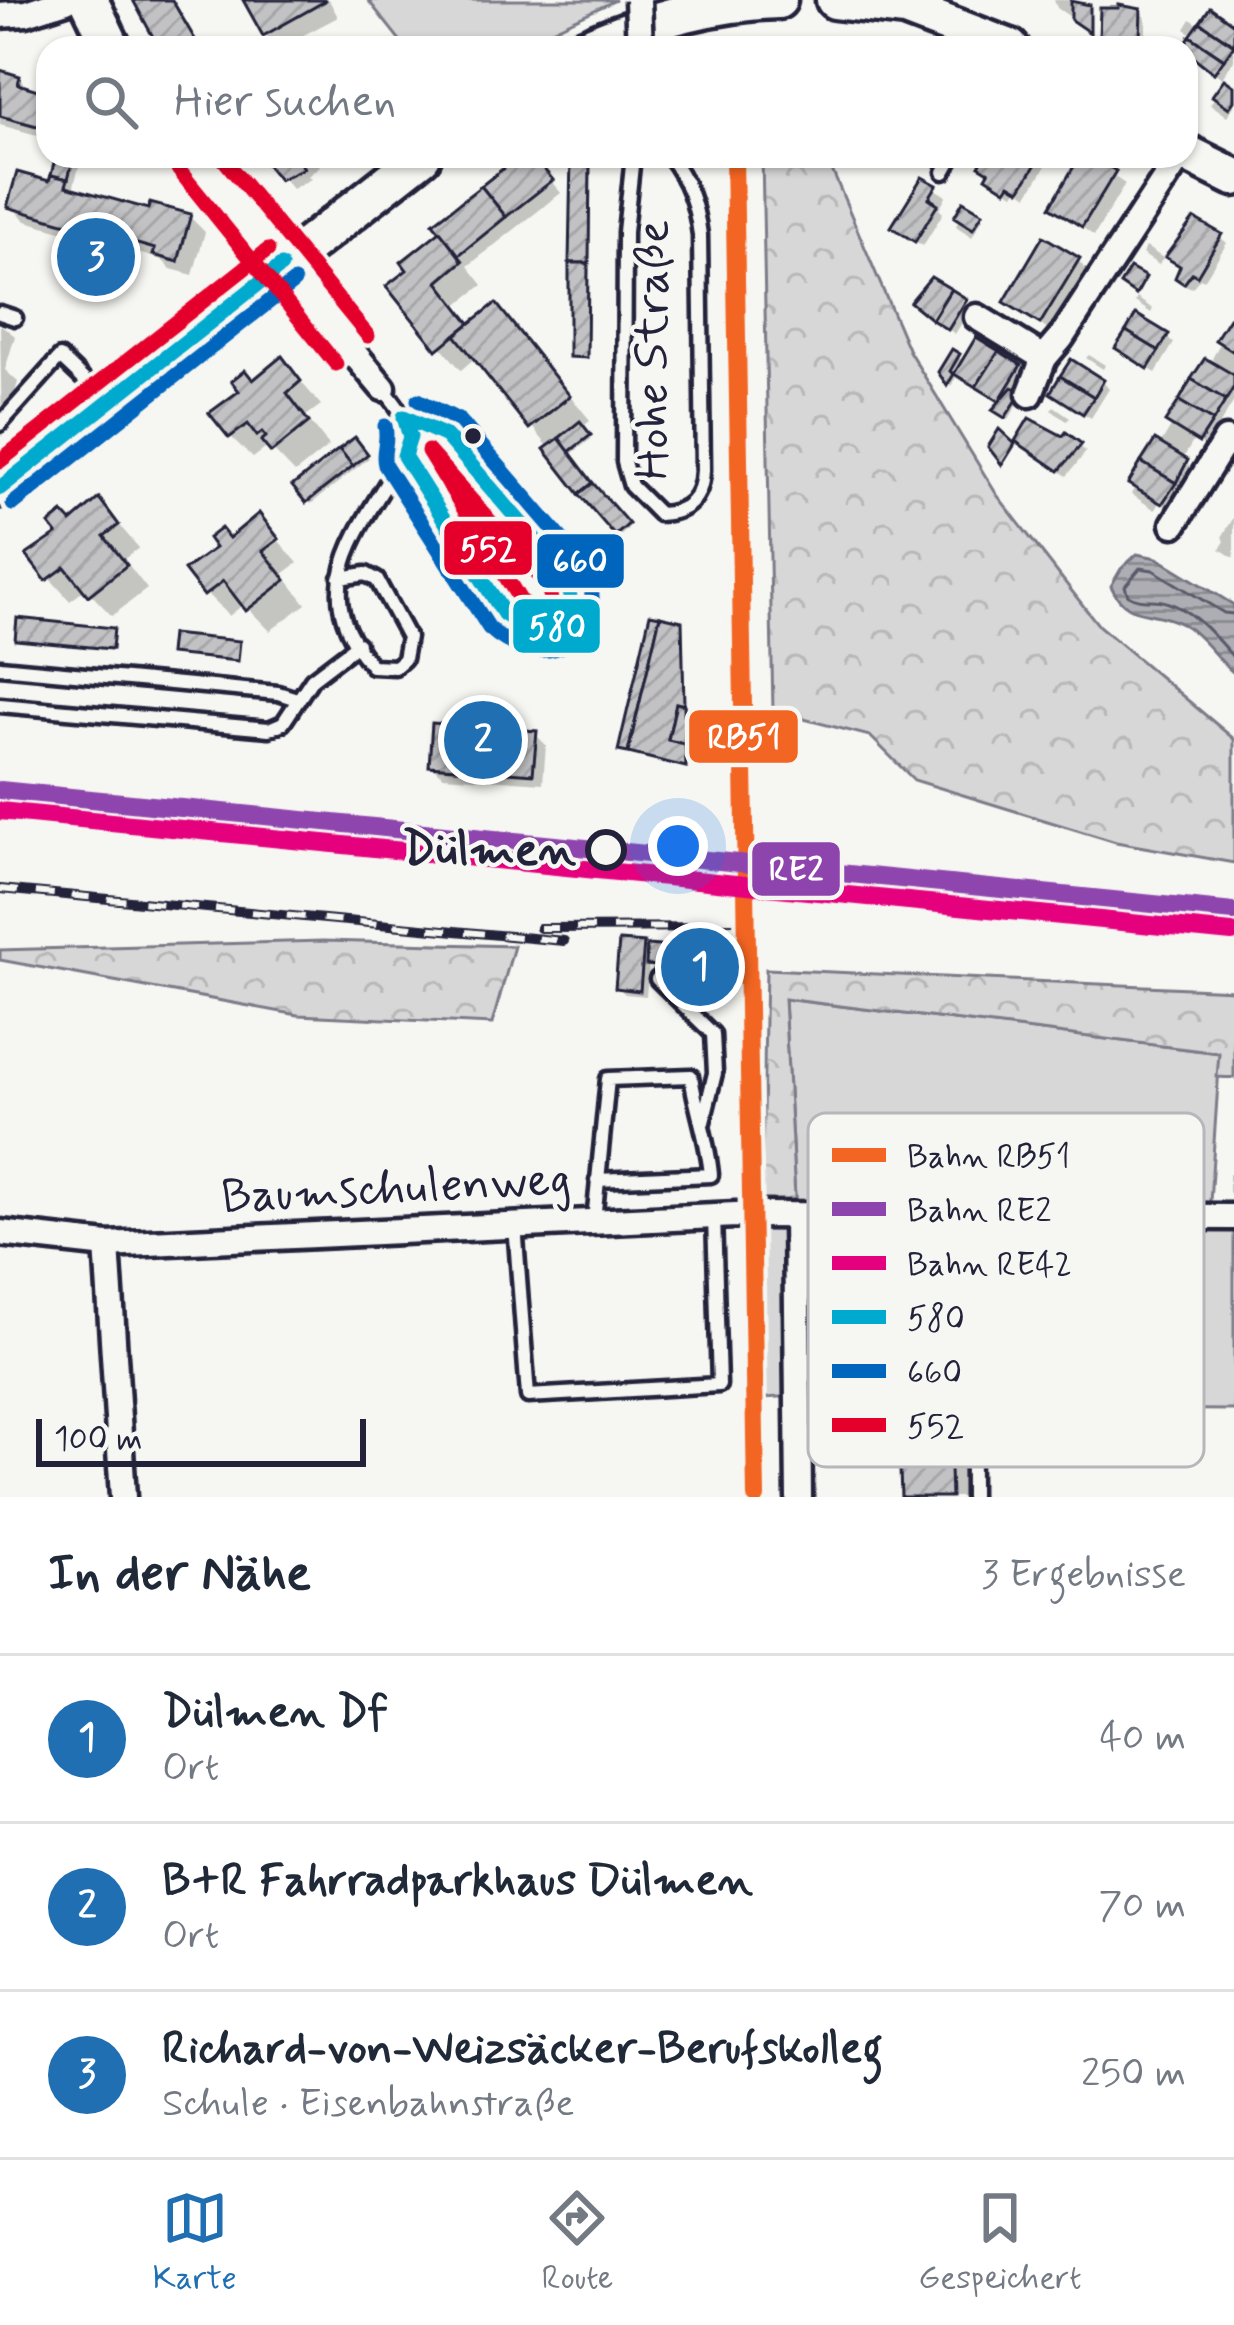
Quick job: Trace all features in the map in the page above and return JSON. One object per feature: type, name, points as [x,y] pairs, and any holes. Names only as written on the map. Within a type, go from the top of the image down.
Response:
[{"type":"street","points":[[0,15],[26,13],[66,0]]},
{"type":"street","points":[[89,0],[106,36]]},
{"type":"street","points":[[638,0],[640,36]]},
{"type":"street","points":[[615,36],[655,20],[742,1],[778,0]]},
{"type":"street","points":[[835,0],[905,8],[978,36]]},
{"type":"street","points":[[1198,161],[1234,177]]},
{"type":"street","points":[[203,168],[383,388]]},
{"type":"street","points":[[0,488],[407,168]]},
{"type":"street","points":[[1030,394],[1044,358],[1174,168]]},
{"type":"street","points":[[977,317],[1044,358]]},
{"type":"street","points":[[1174,524],[1231,437]]},
{"type":"street","points":[[796,1216],[800,1497]]},
{"type":"street","name":"Baumschulenweg","points":[[0,1233],[106,1245],[515,1224],[808,1216]]},
{"type":"street","name":"Baumschulenweg","points":[[1204,1217],[1234,1217]]},
{"type":"street","points":[[106,1245],[122,1497]]},
{"type":"lane","name":"Hohe Straße","points":[[632,168],[626,232],[624,462],[631,486],[659,514],[673,513],[695,500],[704,470],[700,235],[691,192],[676,168]]},
{"type":"lane","points":[[944,172],[946,168]]},
{"type":"lane","points":[[0,314],[15,318]]},
{"type":"lane","points":[[0,424],[60,357],[107,404]]},
{"type":"lane","points":[[340,578],[356,574],[376,580],[407,638],[404,659],[384,669],[373,666],[338,605],[340,578],[355,536],[404,456],[410,437],[404,417],[383,388]]},
{"type":"lane","points":[[404,417],[446,436],[568,578],[575,592],[572,609],[561,622],[547,632],[515,627],[404,456]]},
{"type":"lane","points":[[0,705],[269,729],[283,723],[312,679],[358,644]]},
{"type":"lane","points":[[0,667],[278,693],[298,699]]},
{"type":"lane","points":[[658,979],[713,1034],[715,1073],[703,1123]]},
{"type":"lane","points":[[594,1221],[597,1180],[608,1079],[691,1076],[708,1137],[711,1175],[597,1180]]},
{"type":"lane","points":[[515,1224],[528,1396],[719,1385],[714,1216]]},
{"type":"lane","points":[[972,1467],[972,1497]]},
{"type":"green space","points":[[368,0],[616,0],[539,36],[396,36]]},
{"type":"green space","points":[[762,168],[831,168],[909,351],[997,495],[1099,626],[1234,739],[1234,863],[1116,842],[914,780],[870,736],[773,711]]},
{"type":"green space","points":[[323,941],[514,946],[492,1024],[298,1015],[0,960],[0,950]]},
{"type":"green space","points":[[766,969],[1234,990],[1234,1078],[1217,1077],[1219,1053],[784,999],[796,1216],[761,1215]]},
{"type":"green space","points":[[784,999],[1220,1053],[1209,1217],[1234,1217],[1234,1410],[1204,1410],[1204,1113],[808,1113],[808,1216],[796,1216],[798,1396],[763,1398],[761,1215],[796,1215]]},
{"type":"water","points":[[1137,554],[1157,558],[1234,605],[1234,673],[1184,625],[1133,610],[1118,598],[1111,586]]},
{"type":"building","points":[[133,0],[172,0],[193,36],[152,36]]},
{"type":"building","points":[[243,0],[325,0],[325,1],[263,36]]},
{"type":"building","points":[[1071,1],[1090,5],[1090,33],[1071,20]]},
{"type":"building","points":[[1210,7],[1234,24],[1234,45],[1200,22]]},
{"type":"building","points":[[1100,8],[1141,9],[1140,36],[1099,36]]},
{"type":"building","points":[[1200,22],[1234,45],[1224,59],[1198,41],[1198,36],[1190,36]]},
{"type":"building","points":[[1198,41],[1224,59],[1214,73],[1198,60]]},
{"type":"building","points":[[0,70],[20,76],[18,84],[36,89],[36,126],[0,116]]},
{"type":"building","points":[[1224,79],[1234,86],[1229,108],[1212,96]]},
{"type":"building","points":[[53,168],[71,168],[68,179],[51,175]]},
{"type":"building","points":[[270,168],[304,168],[279,180]]},
{"type":"building","points":[[504,168],[543,168],[553,180],[506,217],[481,186]]},
{"type":"building","points":[[571,168],[590,168],[589,263],[569,263]]},
{"type":"building","points":[[982,168],[1034,168],[1020,190],[1010,184],[1006,190],[986,177],[989,172]]},
{"type":"building","points":[[1073,168],[1116,171],[1082,227],[1050,207]]},
{"type":"building","points":[[17,172],[49,181],[51,175],[68,179],[66,186],[148,209],[150,203],[191,214],[178,262],[153,255],[155,249],[7,207]]},
{"type":"building","points":[[922,177],[937,185],[929,198],[938,204],[915,242],[891,227]]},
{"type":"building","points":[[481,186],[506,217],[459,255],[433,223]]},
{"type":"building","points":[[963,201],[983,213],[973,229],[954,217]]},
{"type":"building","points":[[1194,218],[1222,234],[1197,276],[1192,273],[1184,284],[1175,278],[1180,266],[1165,257]]},
{"type":"building","points":[[440,231],[463,261],[438,282],[470,323],[437,350],[386,286],[407,270],[401,262]]},
{"type":"building","points":[[1043,236],[1080,258],[1040,324],[1004,302]]},
{"type":"building","points":[[569,263],[588,263],[587,358],[569,357]]},
{"type":"building","points":[[1130,268],[1146,277],[1136,295],[1120,284]]},
{"type":"building","points":[[931,277],[951,289],[932,320],[910,302]]},
{"type":"building","points":[[951,289],[967,299],[948,330],[932,320]]},
{"type":"building","points":[[496,303],[570,396],[529,429],[455,335]]},
{"type":"building","points":[[1136,314],[1169,334],[1159,351],[1126,331]]},
{"type":"building","points":[[1229,318],[1234,321],[1234,352],[1215,340]]},
{"type":"building","points":[[1126,331],[1159,351],[1148,369],[1115,348]]},
{"type":"building","points":[[976,337],[999,351],[976,387],[954,374]]},
{"type":"building","points":[[952,349],[960,354],[947,386],[938,372]]},
{"type":"building","points":[[999,351],[1021,365],[999,401],[976,387]]},
{"type":"building","points":[[282,356],[301,381],[287,393],[309,422],[271,453],[261,441],[266,437],[262,432],[257,436],[248,424],[229,438],[209,413],[239,391],[231,381],[245,370],[253,380]]},
{"type":"building","points":[[1205,358],[1234,375],[1234,387],[1226,400],[1191,379]]},
{"type":"building","points":[[1071,359],[1104,380],[1094,397],[1060,376]]},
{"type":"building","points":[[1060,376],[1094,397],[1083,414],[1050,393]]},
{"type":"building","points":[[1191,379],[1226,400],[1213,421],[1179,401]]},
{"type":"building","points":[[1012,387],[1022,392],[1005,418],[992,410]]},
{"type":"building","points":[[1179,401],[1213,421],[1199,443],[1165,422]]},
{"type":"building","points":[[1029,418],[1063,436],[1066,432],[1082,444],[1059,471],[1015,441]]},
{"type":"building","points":[[580,421],[591,435],[569,452],[559,438]]},
{"type":"building","points":[[999,429],[1015,444],[1002,465],[988,447]]},
{"type":"building","points":[[355,437],[368,454],[353,466],[339,449]]},
{"type":"building","points":[[559,438],[593,483],[579,494],[544,449]]},
{"type":"building","points":[[1155,440],[1188,460],[1176,483],[1141,462]]},
{"type":"building","points":[[339,449],[353,466],[306,503],[292,486]]},
{"type":"building","points":[[1141,462],[1176,483],[1162,504],[1128,484]]},
{"type":"building","points":[[593,483],[629,524],[615,536],[579,494]]},
{"type":"building","points":[[99,498],[119,525],[104,536],[127,565],[88,596],[65,567],[46,581],[26,555],[57,534],[49,524],[63,513],[71,522]]},
{"type":"building","points":[[259,513],[279,539],[263,551],[286,580],[246,611],[223,581],[204,596],[184,570],[215,548],[208,538],[221,528],[229,538]]},
{"type":"building","points":[[650,614],[660,616],[628,753],[618,751]]},
{"type":"building","points":[[660,616],[682,621],[684,705],[676,703],[668,740],[685,744],[686,767],[628,753]]},
{"type":"building","points":[[17,618],[114,628],[112,649],[15,640]]},
{"type":"building","points":[[171,634],[240,641],[238,661],[169,654]]},
{"type":"building","points":[[676,703],[684,705],[685,744],[668,740]]},
{"type":"building","points":[[432,723],[537,731],[533,774],[429,766]]},
{"type":"building","points":[[562,857],[607,862],[607,871],[561,866]]},
{"type":"building","points":[[619,941],[644,943],[640,991],[615,988]]},
{"type":"building","points":[[647,945],[697,949],[697,958],[702,959],[703,947],[730,950],[725,987],[702,985],[703,979],[695,978],[695,969],[646,965]]},
{"type":"building","points":[[900,1467],[950,1467],[951,1497],[901,1497]]},
{"type":"railway","points":[[0,889],[564,941]]},
{"type":"railway","points":[[540,928],[742,927]]},
{"type":"rail line","name":"RB51","points":[[734,168],[756,1497]]},
{"type":"rail line","name":"RE2","points":[[0,790],[1234,912]]},
{"type":"rail line","name":"RE42","points":[[0,811],[1232,933]]},
{"type":"transit line","name":"552","points":[[231,168],[368,336]]},
{"type":"transit line","name":"552","points":[[178,169],[336,364]]},
{"type":"transit line","name":"552","points":[[0,461],[268,250]]},
{"type":"transit line","name":"580","points":[[0,488],[281,266]]},
{"type":"transit line","name":"660","points":[[13,504],[294,282]]},
{"type":"transit line","name":"660","points":[[385,426],[385,465],[489,628],[531,650],[568,643],[582,630],[590,613],[592,591],[585,566],[460,421],[418,400]]},
{"type":"transit line","name":"580","points":[[404,417],[446,436],[568,578],[571,608],[556,627],[530,631],[504,614],[404,456],[410,437],[404,417]]},
{"type":"transit line","name":"552","points":[[428,451],[549,588],[551,601],[545,608],[534,610],[520,600],[428,451]]},
{"type":"place","name":"Richard-von-Weizsäcker-Berufskolleg","points":[[96,257]]},
{"type":"place","name":"B+R Fahrradparkhaus Dülmen","points":[[483,740]]},
{"type":"place","name":"Dülmen","points":[[606,850]]},
{"type":"place","name":"Dülmen Df","points":[[700,967]]}]
